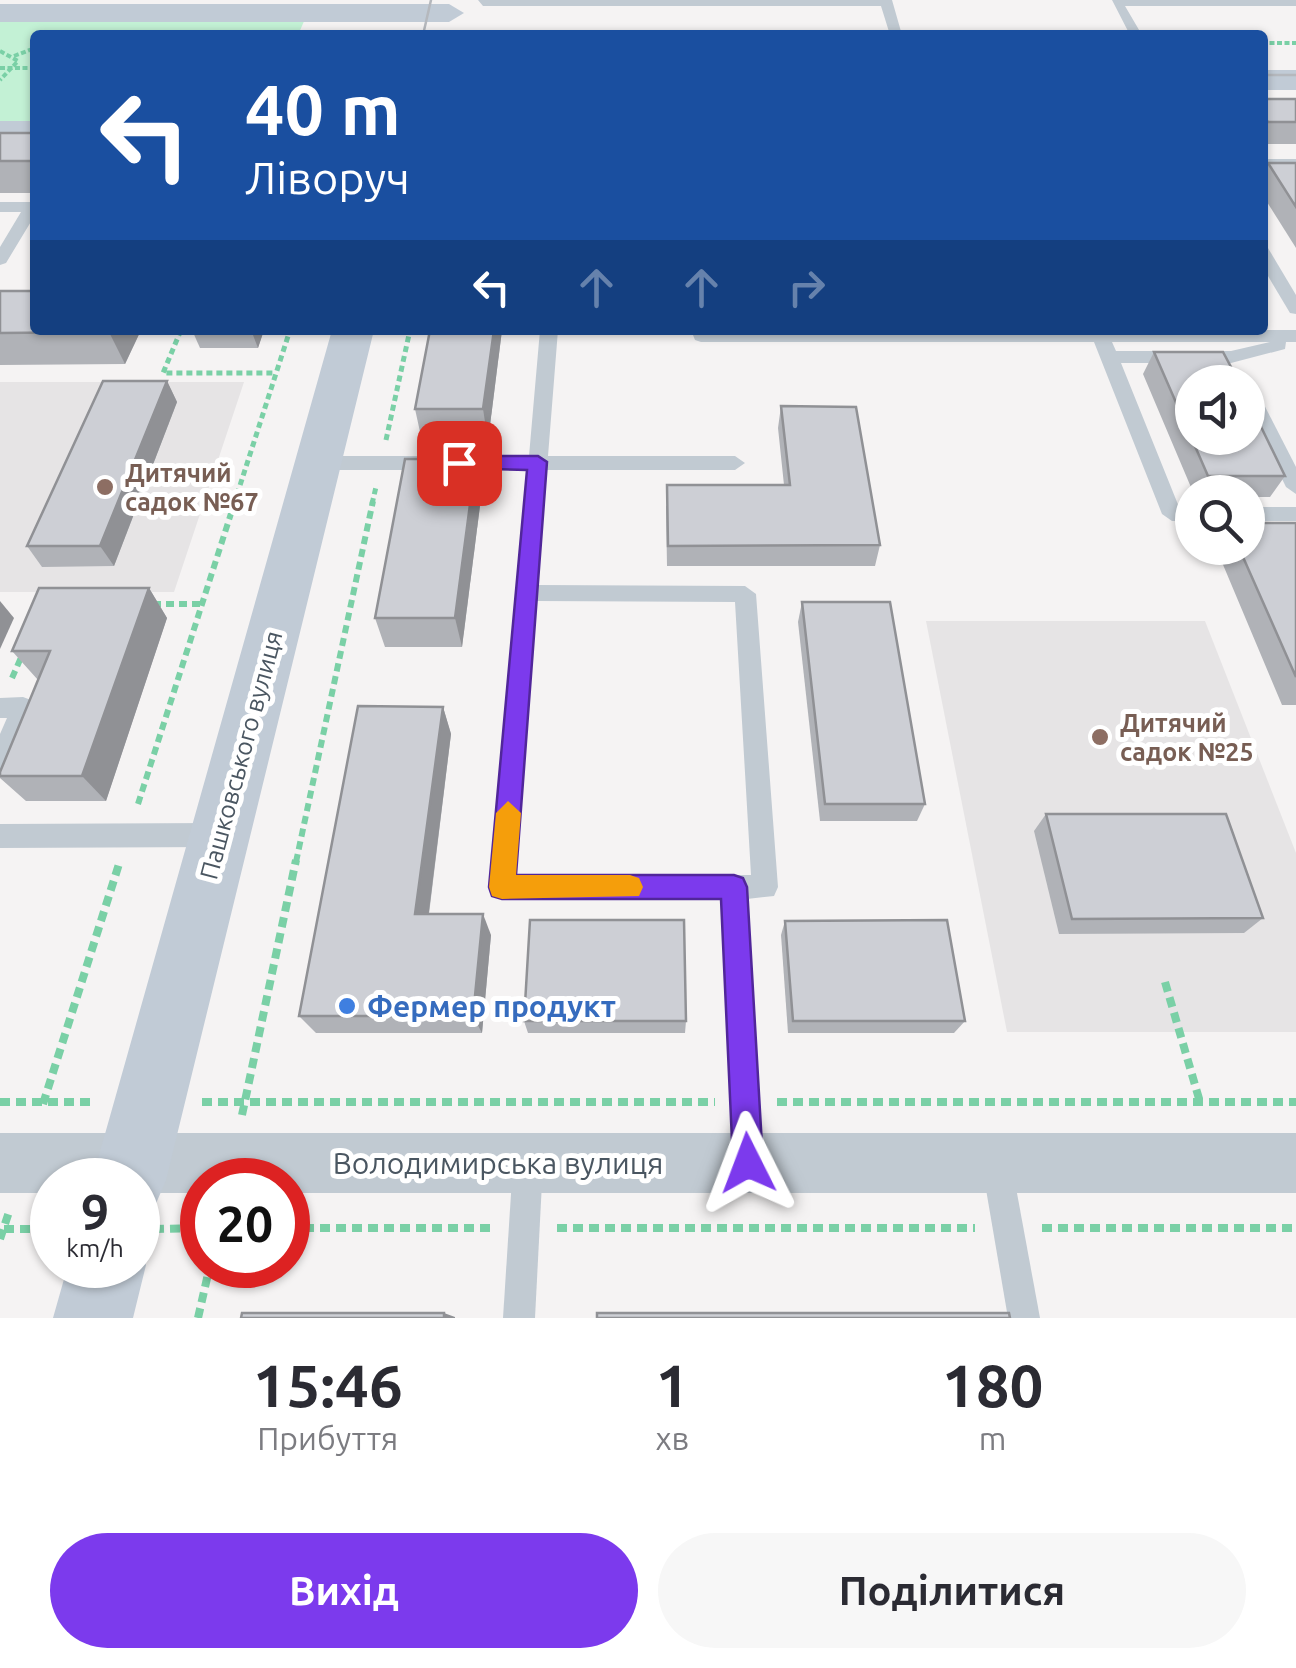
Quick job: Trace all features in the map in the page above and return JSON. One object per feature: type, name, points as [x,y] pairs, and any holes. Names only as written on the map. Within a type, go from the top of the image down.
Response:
[{"type":"main road","points":[[0,13],[152,6],[410,16],[457,13]]},
{"type":"main road","points":[[1268,64],[1296,64]]},
{"type":"main road","points":[[1268,80],[1296,80]]},
{"type":"main road","points":[[0,132],[30,132]]},
{"type":"main road","name":"Пашковського вулиця","points":[[139,1158],[220,835],[353,335]]},
{"type":"main road","points":[[93,1318],[101,1288]]},
{"type":"street","name":"Володимирська вулиця","points":[[310,1164],[1296,1163]]},
{"type":"lane","points":[[457,13],[580,1],[886,1],[895,30]]},
{"type":"lane","points":[[1133,30],[1117,2],[1296,2]]},
{"type":"lane","points":[[1268,163],[1296,163]]},
{"type":"lane","points":[[0,206],[30,206]]},
{"type":"lane","points":[[0,260],[30,212]]},
{"type":"lane","points":[[1268,261],[1296,309]]},
{"type":"lane","points":[[526,594],[745,594],[765,887],[502,887],[526,594],[549,335]]},
{"type":"lane","points":[[701,335],[1296,338]]},
{"type":"lane","points":[[1101,336],[1175,514]]},
{"type":"lane","points":[[1109,357],[1230,358],[1296,338]]},
{"type":"lane","points":[[1230,358],[1234,365]]},
{"type":"lane","points":[[1265,425],[1296,488]]},
{"type":"lane","points":[[318,463],[736,463]]},
{"type":"lane","points":[[1265,514],[1296,514]]},
{"type":"lane","points":[[0,762],[22,708],[4,698]]},
{"type":"lane","points":[[0,836],[220,835]]},
{"type":"lane","points":[[734,887],[748,1163]]},
{"type":"lane","points":[[519,1318],[528,1163]]},
{"type":"lane","points":[[996,1163],[1024,1318]]},
{"type":"path","points":[[1268,43],[1296,43]]},
{"type":"path","points":[[0,51],[14,56],[30,50]]},
{"type":"path","points":[[14,56],[16,68]]},
{"type":"path","points":[[0,68],[30,68]]},
{"type":"path","points":[[0,80],[16,68]]},
{"type":"path","points":[[179,335],[163,373],[276,373]]},
{"type":"path","points":[[30,1230],[1,1232],[12,1163],[44,1102],[288,335]]},
{"type":"path","points":[[233,1158],[409,335]]},
{"type":"path","points":[[142,604],[202,604]]},
{"type":"path","points":[[4,698],[29,638]]},
{"type":"path","points":[[1165,982],[1200,1102]]},
{"type":"path","points":[[0,1102],[44,1102],[123,1158]]},
{"type":"path","points":[[153,1158],[245,1102],[1296,1102]]},
{"type":"path","points":[[160,1189],[180,1208]]},
{"type":"path","points":[[310,1228],[1296,1228]]},
{"type":"path","points":[[198,1318],[205,1288]]},
{"type":"shaded area","name":"Дитячий садок №67","points":[[0,382],[244,382],[174,592],[0,592]]},
{"type":"shaded area","name":"Дитячий садок №25","points":[[926,621],[1205,621],[1296,853],[1296,1032],[1007,1032]]},
{"type":"green space","points":[[0,19],[305,19],[300,30],[30,30],[30,124],[0,124]]},
{"type":"building","points":[[1268,99],[1296,99],[1296,122],[1268,122]]},
{"type":"building","points":[[0,133],[30,133],[30,161],[0,161]]},
{"type":"building","points":[[1268,163],[1296,163],[1296,207]]},
{"type":"building","points":[[0,291],[30,291],[30,333],[0,333]]},
{"type":"building","points":[[429,335],[493,335],[483,409],[415,409]]},
{"type":"building","points":[[1154,352],[1223,352],[1230,365],[1175,365],[1175,400]]},
{"type":"building","points":[[103,381],[167,381],[100,546],[27,546]]},
{"type":"building","points":[[781,406],[856,407],[880,545],[668,546],[667,485],[790,485]]},
{"type":"building","points":[[1265,435],[1285,476],[1265,475],[1208,475],[1199,455],[1265,455]]},
{"type":"building","points":[[405,459],[476,459],[455,618],[375,618]]},
{"type":"building","points":[[1265,523],[1296,523],[1296,677],[1247,565],[1265,565]]},
{"type":"building","points":[[39,588],[149,588],[82,776],[0,776],[50,651],[12,651]]},
{"type":"building","points":[[802,602],[890,602],[925,804],[825,804]]},
{"type":"building","points":[[358,706],[443,707],[415,914],[483,914],[473,1016],[299,1016]]},
{"type":"building","points":[[1046,814],[1226,814],[1263,918],[1072,919]]},
{"type":"building","points":[[530,920],[684,920],[686,1021],[524,1021]]},
{"type":"building","points":[[947,920],[965,1021],[793,1021],[785,921]]},
{"type":"building","points":[[242,1313],[444,1313],[444,1318],[241,1318]]},
{"type":"building","points":[[597,1313],[1009,1313],[1010,1318],[597,1318]]},
{"type":"tram line","points":[[424,30],[431,0]]},
{"type":"tram line","points":[[1268,75],[1296,75]]},
{"type":"slow traffic","points":[[508,813],[502,887],[630,887]]},
{"type":"place","name":"Дитячий садок №67","points":[[105,487]]},
{"type":"place","name":"Дитячий садок №25","points":[[1100,737]]},
{"type":"place","name":"Фермер продукт","points":[[347,1006]]},
{"type":"route","points":[[459,463],[538,462],[502,887],[734,887],[748,1163]]}]
